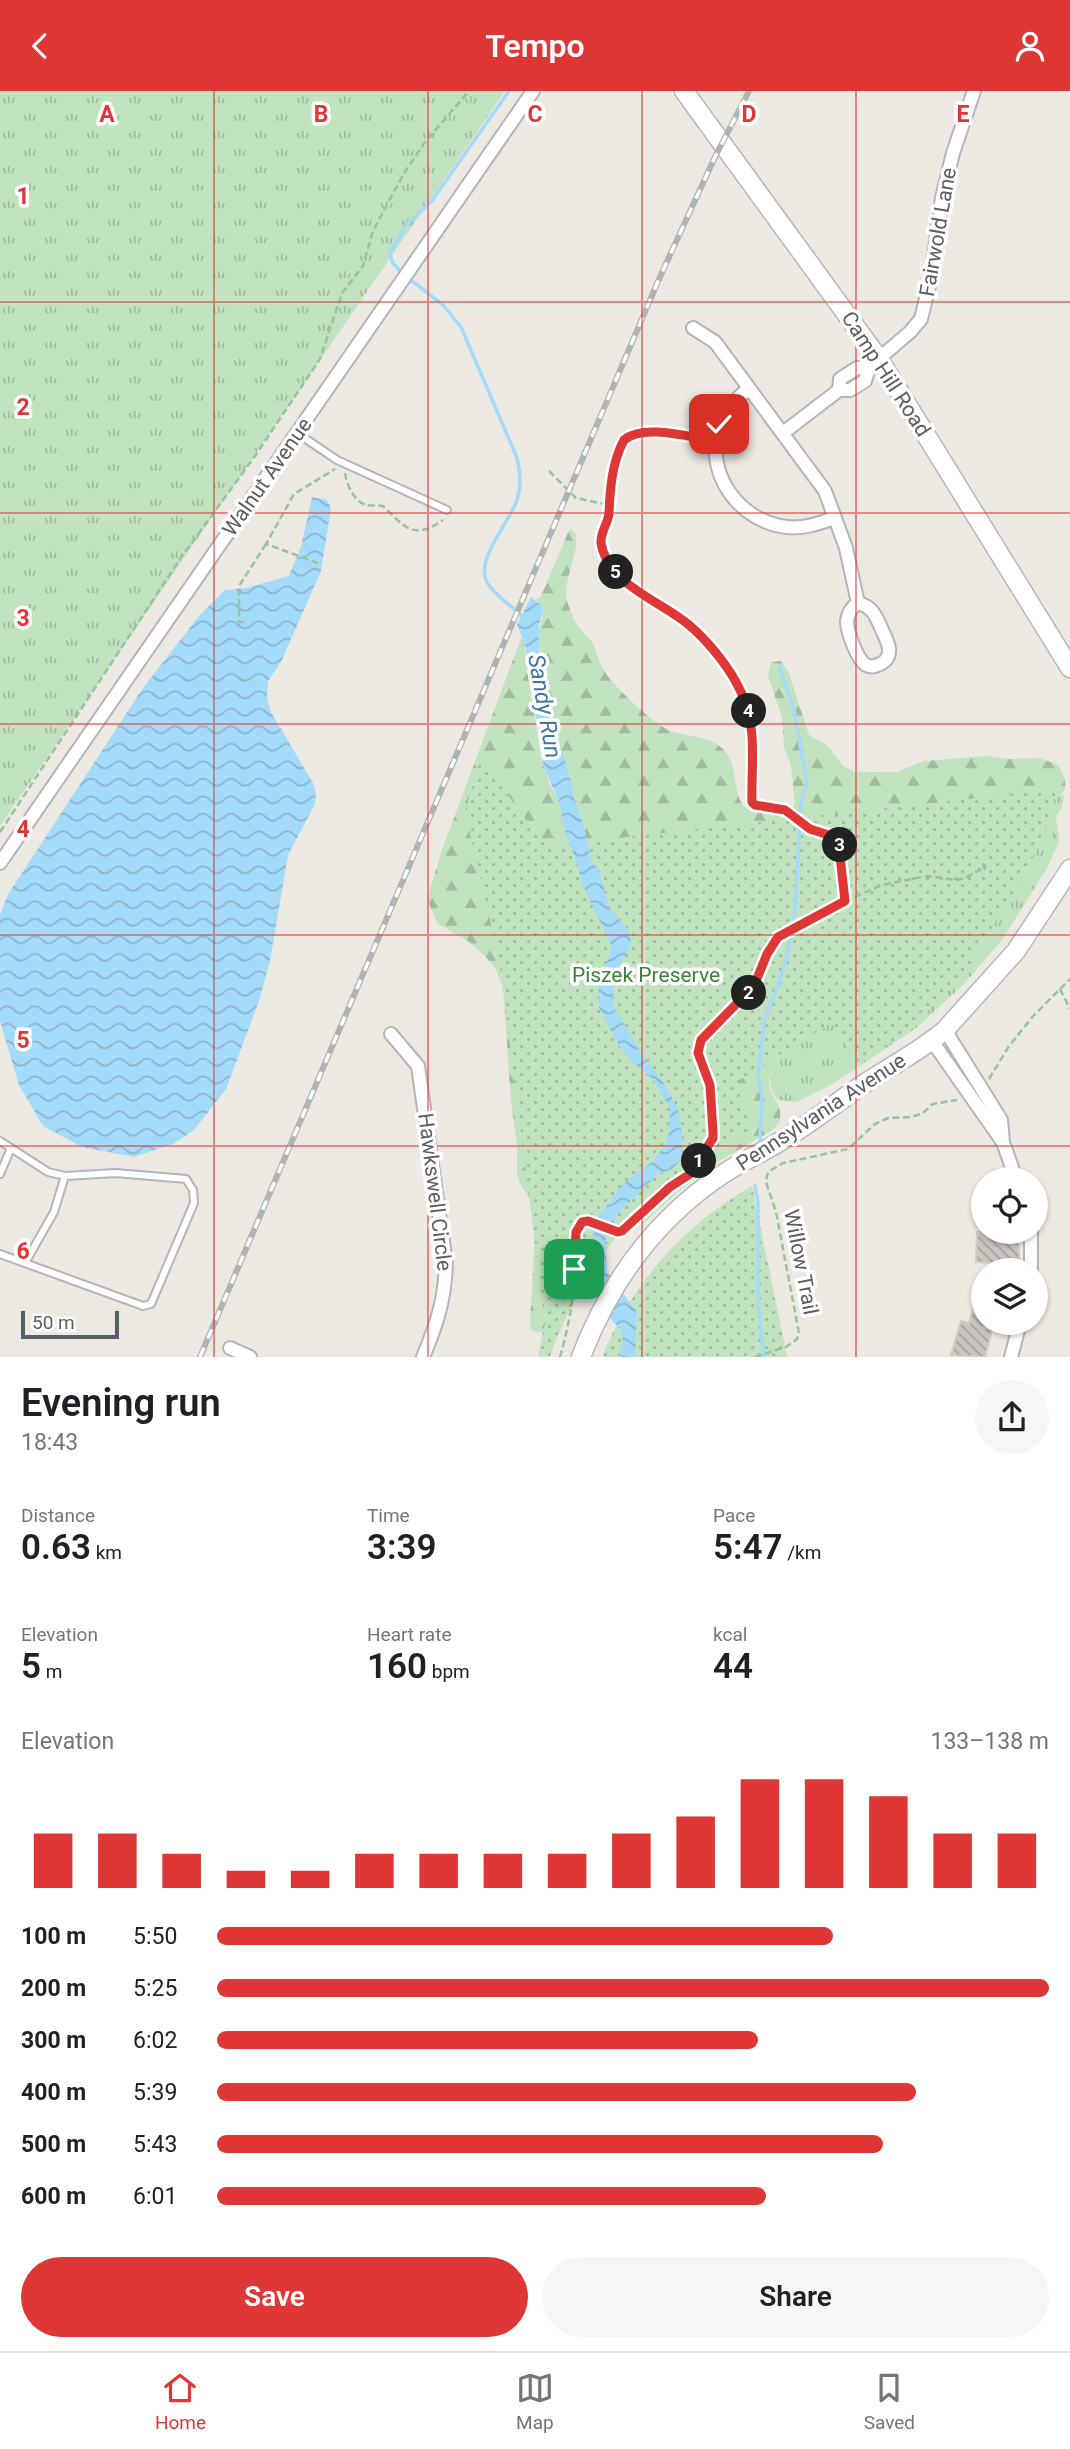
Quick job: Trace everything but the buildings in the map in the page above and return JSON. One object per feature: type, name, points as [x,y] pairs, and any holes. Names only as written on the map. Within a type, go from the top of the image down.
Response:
[{"type":"main road","name":"Camp Hill Road","points":[[684,91],[874,363],[1069,665]]},
{"type":"main road","name":"Pennsylvania Avenue","points":[[581,1357],[598,1316],[618,1280],[648,1238],[665,1221],[725,1173],[788,1137],[938,1036],[1016,951],[1070,869]]},
{"type":"street","name":"Walnut Avenue","points":[[0,863],[533,91]]},
{"type":"street","name":"Fairwold Lane","points":[[782,433],[839,390],[850,390],[864,381],[874,363],[921,319],[942,198],[953,153],[974,91]]},
{"type":"street","points":[[693,328],[715,341],[825,491],[846,548],[858,603]]},
{"type":"street","points":[[749,388],[728,409],[719,424],[716,441],[718,468],[730,495],[757,519],[789,528],[835,518]]},
{"type":"street","points":[[858,603],[867,606],[874,613],[888,643],[889,654],[886,660],[876,666],[870,667],[860,661],[852,642],[847,622],[850,612],[858,603]]},
{"type":"street","name":"Hawkswell Circle","points":[[391,1034],[418,1066],[446,1263],[446,1290],[437,1324],[423,1357]]},
{"type":"street","points":[[938,1036],[981,1086],[1001,1120],[1003,1142],[1012,1167]]},
{"type":"street","points":[[938,1036],[968,1094],[1003,1142]]},
{"type":"street","points":[[1012,1357],[1017,1335]]},
{"type":"lane","points":[[297,433],[343,463],[447,510]]},
{"type":"lane","points":[[0,1141],[48,1172],[65,1176],[116,1173],[186,1179],[193,1190],[194,1203],[151,1304],[143,1306],[0,1254]]},
{"type":"lane","points":[[0,1174],[11,1149]]},
{"type":"lane","points":[[25,1263],[54,1213],[65,1176]]},
{"type":"path","points":[[0,832],[180,559],[255,456],[320,359],[342,293],[363,266],[373,231],[397,185],[425,142],[469,91]]},
{"type":"path","points":[[716,441],[666,433],[640,433],[629,437],[620,447],[617,457],[607,521],[601,536],[603,551],[624,580],[679,617],[699,635],[740,690],[752,724],[752,799],[755,805],[776,807],[808,828],[835,835],[840,840],[845,901]]},
{"type":"path","points":[[343,463],[346,480],[357,500],[363,505],[383,506],[405,528],[421,530],[433,527],[443,520],[447,510]]},
{"type":"path","points":[[239,622],[239,586],[294,494],[332,473],[343,463]]},
{"type":"path","points":[[549,471],[576,498],[609,505]]},
{"type":"path","points":[[266,544],[318,563]]},
{"type":"path","points":[[233,622],[244,622]]},
{"type":"path","points":[[560,1357],[573,1293],[576,1232],[582,1222],[588,1221],[618,1232],[627,1227],[670,1187],[690,1174],[713,1138],[710,1085],[698,1053],[701,1040],[713,1025],[748,995],[767,954],[784,933],[882,885],[928,876],[957,880],[979,870]]},
{"type":"path","points":[[981,1086],[1034,1015],[1070,979]]},
{"type":"path","points":[[1060,989],[1070,1009]]},
{"type":"path","name":"Willow Trail","points":[[756,1357],[793,1343],[799,1333],[776,1212],[765,1182],[768,1171],[791,1161],[848,1149],[875,1123],[888,1118],[912,1117],[923,1113],[933,1104],[952,1102],[968,1094]]},
{"type":"green space","points":[[0,91],[505,91],[0,826]]},
{"type":"green space","points":[[570,528],[576,534],[576,543],[566,589],[569,607],[581,630],[592,642],[605,672],[625,695],[661,726],[711,741],[723,749],[730,759],[740,801],[746,808],[771,813],[787,811],[795,804],[791,766],[784,747],[782,717],[768,676],[771,662],[781,661],[789,673],[809,735],[827,745],[843,766],[855,772],[897,772],[924,761],[987,756],[1008,759],[1040,758],[1058,765],[1065,785],[1063,792],[1054,798],[907,807],[874,806],[842,816],[784,1050],[769,1077],[769,1087],[780,1110],[779,1123],[771,1131],[716,1163],[644,1223],[610,1227],[590,858],[570,775],[552,723],[550,701],[542,675],[538,636],[544,608],[535,600],[541,596]]},
{"type":"green space","points":[[523,636],[541,758],[549,783],[558,799],[571,846],[545,1333],[532,1331],[530,1324],[535,1231],[532,1202],[517,1174],[517,1145],[511,1102],[503,987],[495,968],[485,956],[468,941],[437,923],[427,899],[442,850]]},
{"type":"green space","name":"Piszek Preserve","points":[[480,758],[546,846],[1057,789],[1044,837],[970,964],[910,1031],[859,1063],[831,1023],[738,1081],[751,1129],[684,1171],[628,1223],[583,1285],[550,1357],[538,1357],[545,1323],[499,958],[465,812]]},
{"type":"green space","points":[[1064,795],[1061,809],[1056,816],[1059,842],[1046,870],[1002,940],[963,985],[915,1029],[831,1085],[796,1102],[778,1100],[771,1086],[771,1075],[784,1050],[842,816],[874,806],[907,807],[1054,798]]},
{"type":"green space","points":[[752,1186],[787,1357],[602,1357],[629,1304],[662,1258],[703,1219]]},
{"type":"water","points":[[312,497],[327,500],[331,508],[321,571],[281,662],[268,681],[267,699],[271,712],[313,783],[315,804],[288,855],[270,961],[259,1001],[226,1089],[194,1130],[173,1144],[134,1157],[82,1147],[43,1126],[19,1085],[0,1021],[0,915],[7,896],[143,688],[199,616],[225,590],[246,588],[289,576],[301,547]]},
{"type":"water","points":[[531,597],[544,608],[539,625],[539,648],[552,723],[570,775],[591,860],[599,870],[609,907],[629,931],[631,938],[630,947],[613,976],[613,1006],[678,1109],[683,1142],[680,1161],[672,1169],[658,1174],[619,1212],[605,1241],[607,1272],[637,1312],[635,1357],[621,1357],[619,1353],[623,1341],[620,1328],[611,1320],[599,1291],[591,1254],[594,1228],[599,1216],[623,1184],[652,1162],[664,1147],[669,1134],[670,1108],[652,1078],[619,1046],[599,1007],[598,979],[609,958],[611,945],[583,885],[566,835],[558,799],[544,768],[525,644],[517,625]]},
{"type":"waterway","name":"Sandy Run","points":[[509,91],[431,202],[408,223],[390,252],[392,262],[402,273],[443,305],[461,327],[517,458],[519,495],[489,553],[485,575],[488,584],[500,598],[524,618]]},
{"type":"waterway","points":[[760,1141],[762,1099],[758,1076],[765,1016],[787,957],[795,909],[801,802],[807,784],[794,710],[779,667]]},
{"type":"waterway","points":[[755,1186],[758,1202],[758,1302],[764,1357]]},
{"type":"railway","points":[[200,1357],[659,279],[715,157],[749,91]]},
{"type":"route","points":[[574,1269],[576,1232],[582,1222],[588,1221],[622,1231],[670,1187],[695,1169],[713,1138],[709,1078],[698,1053],[701,1040],[713,1025],[748,995],[778,937],[845,901],[840,840],[835,835],[810,829],[785,810],[755,805],[752,802],[752,724],[735,680],[711,648],[689,625],[634,588],[616,572],[601,544],[601,536],[609,515],[612,478],[624,440],[634,434],[666,433],[716,441],[719,424]]}]
